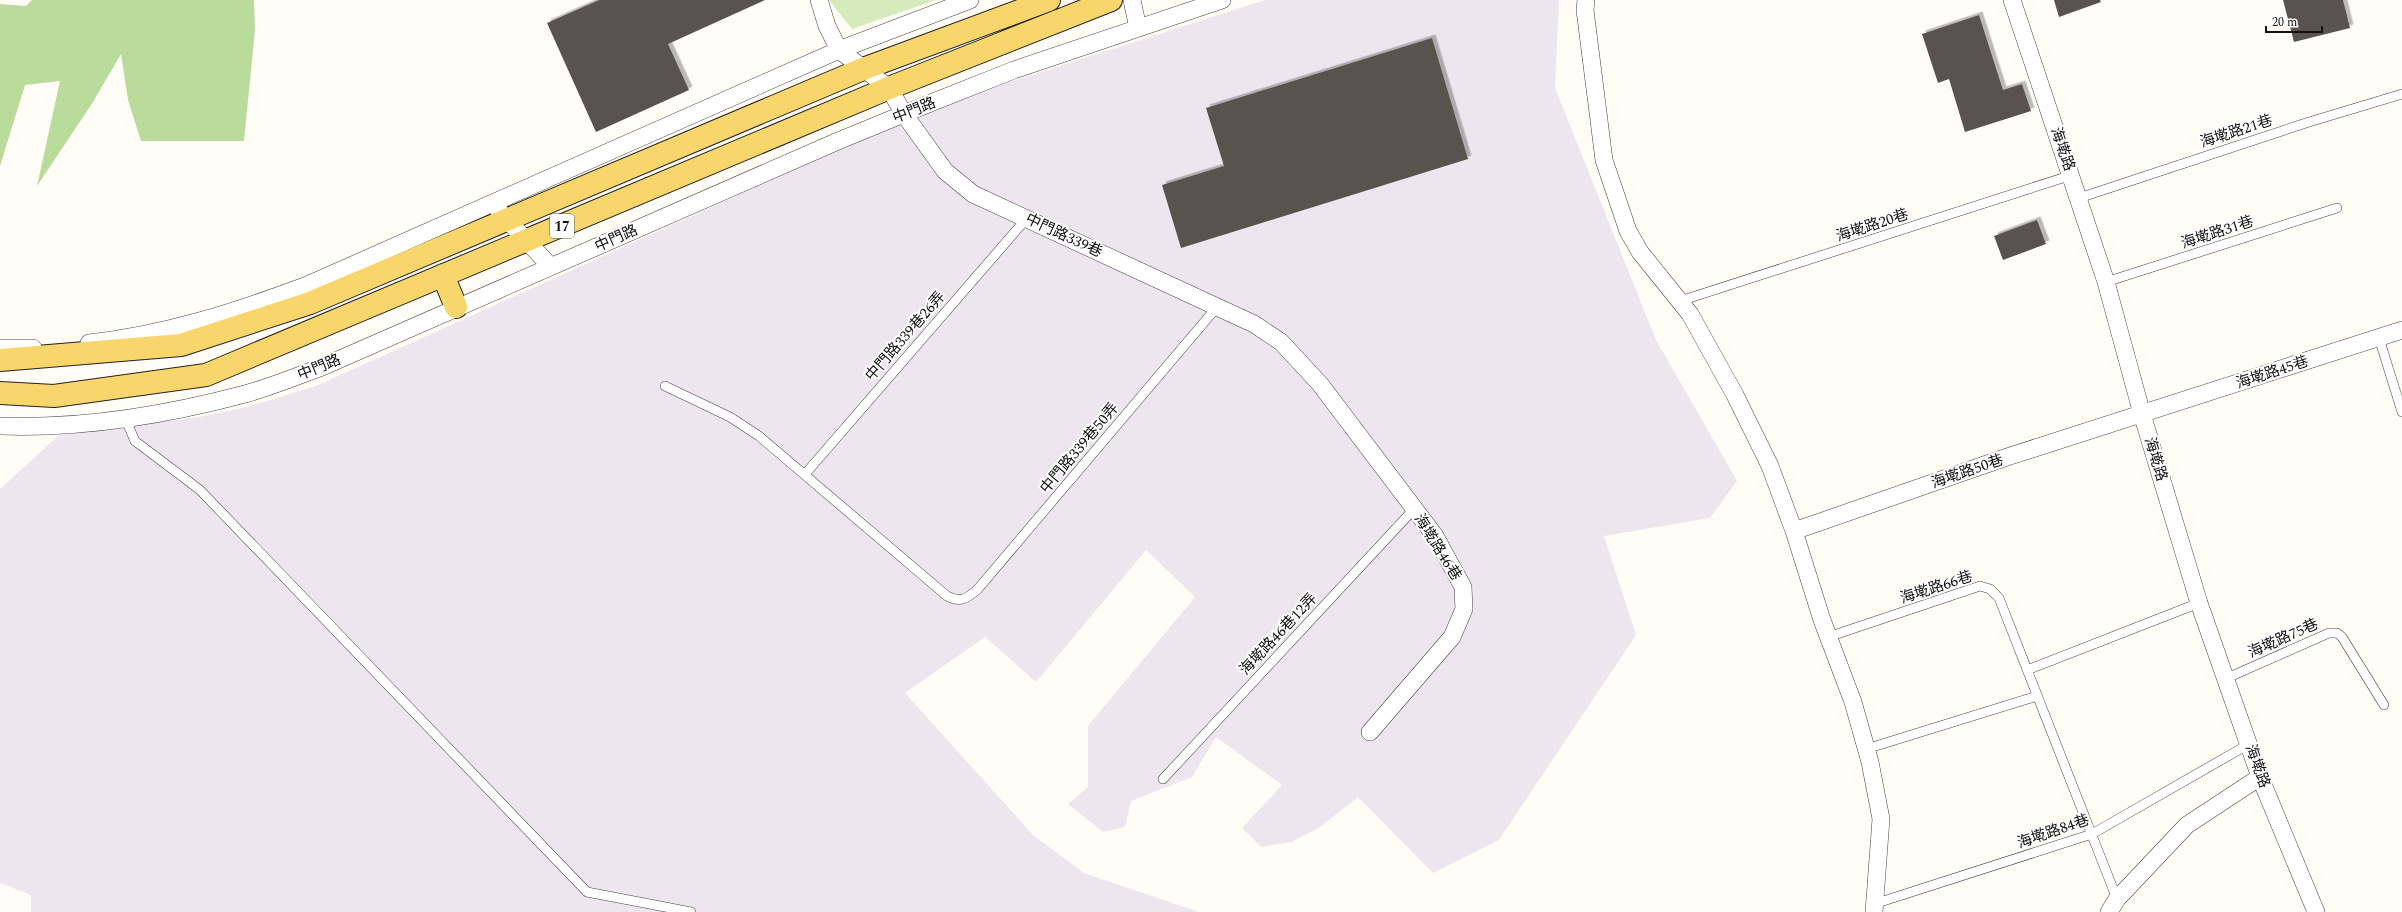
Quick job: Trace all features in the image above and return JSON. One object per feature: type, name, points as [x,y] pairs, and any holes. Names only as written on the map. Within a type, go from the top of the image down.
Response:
[{"type":"main road","name":"17","points":[[0,360],[181,345],[310,303],[863,69],[1049,0]]},
{"type":"main road","name":"中門路","points":[[0,393],[54,396],[206,375],[889,88],[1111,0]]},
{"type":"main road","points":[[443,275],[456,307]]},
{"type":"street","points":[[819,0],[827,26],[838,50]]},
{"type":"street","points":[[0,348],[29,348],[106,341],[166,330],[237,311],[305,286],[838,50],[970,0]]},
{"type":"street","points":[[1132,0],[1138,28]]},
{"type":"street","name":"中門路","points":[[0,426],[24,427],[88,423],[164,413],[247,394],[322,367],[550,266],[904,114],[1014,70],[1222,0]]},
{"type":"street","points":[[1586,0],[1584,10],[1604,160],[1628,232],[1640,252],[1690,314],[1735,395],[1770,466],[1794,532],[1828,637],[1853,702],[1866,749],[1881,819],[1874,908]]},
{"type":"street","name":"海墘路","points":[[2012,0],[2072,176],[2106,282],[2142,414],[2199,603],[2227,678],[2260,777],[2316,912]]},
{"type":"street","name":"中門路339巷","points":[[838,50],[889,88],[904,114],[945,171],[973,194],[1254,324],[1281,342],[1320,384]]},
{"type":"street","points":[[491,204],[508,220],[550,266]]},
{"type":"street","name":"海墘路45巷","points":[[2142,414],[2402,330]]},
{"type":"street","name":"海墘路46巷","points":[[1320,384],[1435,536],[1463,587],[1464,609],[1452,637],[1370,732]]},
{"type":"street","name":"海墘路50巷","points":[[1794,532],[2007,457],[2142,414]]},
{"type":"street","points":[[2113,906],[2186,826],[2260,777]]},
{"type":"lane","name":"海墘路21巷","points":[[2079,198],[2308,122],[2402,94]]},
{"type":"lane","name":"海墘路20巷","points":[[1680,301],[2072,176]]},
{"type":"lane","name":"海墘路31巷","points":[[2106,282],[2337,208]]},
{"type":"lane","name":"中門路339巷26弄","points":[[806,473],[1027,218]]},
{"type":"lane","name":"中門路339巷50弄","points":[[806,473],[947,596],[957,601],[967,599],[977,590],[1217,307]]},
{"type":"lane","points":[[2379,338],[2402,412]]},
{"type":"lane","points":[[665,386],[730,417],[759,436],[806,473]]},
{"type":"lane","points":[[125,418],[134,441],[200,490],[587,892],[691,912]]},
{"type":"lane","name":"海墘路46巷12弄","points":[[1163,779],[1414,508]]},
{"type":"lane","name":"海墘路66巷","points":[[1828,637],[1980,586],[1990,589],[1999,598],[2092,834],[2113,906]]},
{"type":"lane","points":[[2027,670],[2199,603]]},
{"type":"lane","name":"海墘路75巷","points":[[2227,678],[2329,633],[2337,633],[2342,637],[2384,705]]},
{"type":"lane","points":[[1866,749],[2037,696]]},
{"type":"lane","name":"海墘路84巷","points":[[1874,908],[2092,834],[2249,744]]},
{"type":"shaded area","points":[[1265,0],[1559,0],[1555,88],[1656,340],[1737,481],[1710,518],[1604,536],[1636,635],[1499,840],[1433,873],[1358,797],[1320,827],[1292,842],[1261,847],[1242,828],[1282,785],[1216,737],[1192,777],[1131,801],[1125,827],[1103,832],[1068,804],[1088,787],[1088,726],[1195,597],[1146,550],[1036,682],[985,637],[905,693],[1033,835],[1084,873],[1199,912],[31,912],[31,895],[0,883],[0,489],[70,425],[138,425],[205,416],[243,408],[316,386],[935,106]]},
{"type":"green space","points":[[32,0],[254,0],[255,30],[244,141],[141,141],[128,100],[121,54],[93,102],[37,186],[60,81],[25,85],[0,166],[0,4],[26,6]]},
{"type":"green space","points":[[829,0],[936,0],[852,29]]},
{"type":"building","points":[[599,0],[765,0],[668,44],[689,90],[596,132],[547,23]]},
{"type":"building","points":[[2054,0],[2100,0],[2101,2],[2059,17]]},
{"type":"building","points":[[2283,0],[2343,0],[2350,28],[2294,42]]},
{"type":"building","points":[[1979,15],[2003,90],[2022,84],[2031,111],[1965,132],[1949,79],[1938,83],[1922,34]]},
{"type":"building","points":[[1432,38],[1468,159],[1181,248],[1162,185],[1224,166],[1206,108]]},
{"type":"building","points":[[2037,220],[2046,244],[2003,260],[1994,236]]}]
